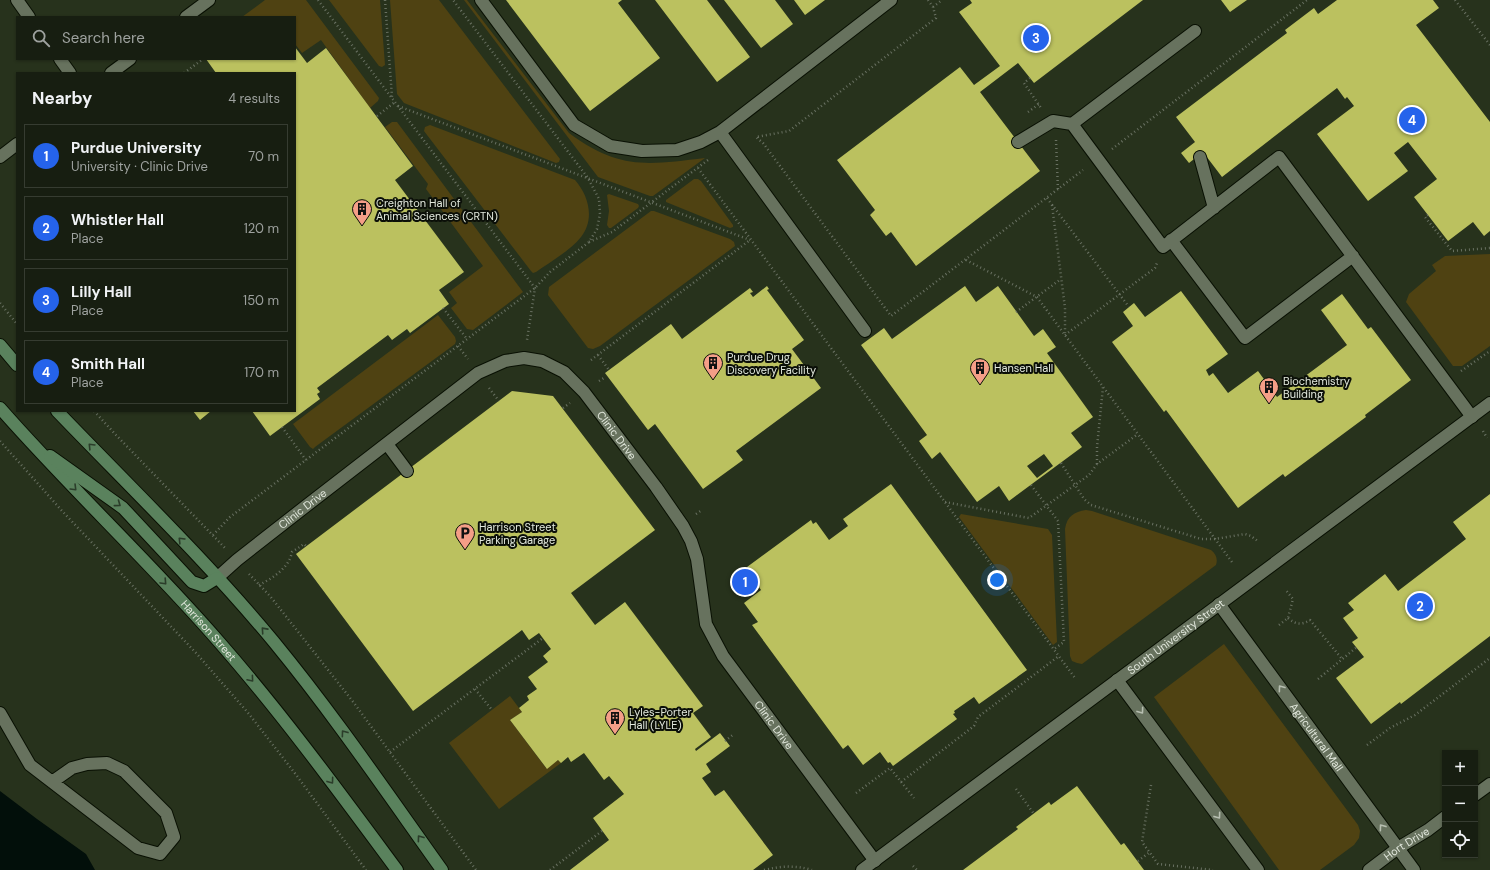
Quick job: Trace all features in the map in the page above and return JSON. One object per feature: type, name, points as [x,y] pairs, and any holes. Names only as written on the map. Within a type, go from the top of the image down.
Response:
[{"type":"main road","points":[[0,345],[16,364]]},
{"type":"main road","name":"Harrison Street","points":[[0,408],[29,441],[220,642],[305,745],[397,870]]},
{"type":"main road","points":[[58,412],[217,578],[274,642],[323,704],[442,870]]},
{"type":"main road","points":[[29,441],[123,508],[192,582],[204,586],[217,578]]},
{"type":"street","points":[[17,0],[28,16]]},
{"type":"street","points":[[187,16],[209,0]]},
{"type":"street","points":[[481,0],[574,125],[610,146],[642,151],[677,150],[701,142],[720,132],[891,0]]},
{"type":"street","points":[[1072,124],[1195,31]]},
{"type":"street","points":[[61,60],[69,72]]},
{"type":"street","points":[[112,72],[129,60]]},
{"type":"street","points":[[1018,142],[1053,121],[1072,124],[1245,338],[1353,256]]},
{"type":"street","points":[[720,132],[865,331]]},
{"type":"street","points":[[0,157],[16,145]]},
{"type":"street","points":[[1200,157],[1214,208]]},
{"type":"street","points":[[1167,243],[1279,157],[1472,416]]},
{"type":"street","name":"Clinic Drive","points":[[217,578],[262,540],[478,373],[505,361],[524,358],[542,361],[564,372],[584,392],[656,487],[683,526],[691,541],[697,559],[706,624],[722,656],[875,861]]},
{"type":"street","name":"South University Street","points":[[862,870],[1490,403]]},
{"type":"street","points":[[387,444],[407,471]]},
{"type":"street","name":"Agricultural Mall","points":[[1219,604],[1414,870]]},
{"type":"street","points":[[1117,680],[1258,870]]},
{"type":"street","points":[[0,714],[30,765],[52,782],[138,848],[160,854],[174,837],[166,813],[124,770],[108,763],[87,764],[72,768],[52,782]]},
{"type":"street","points":[[1478,793],[1490,784]]},
{"type":"street","name":"Hort Drive","points":[[1369,870],[1398,848],[1428,830],[1442,819]]},
{"type":"path","points":[[318,0],[536,288],[524,358]]},
{"type":"path","points":[[385,0],[392,98]]},
{"type":"path","points":[[453,0],[588,178],[598,199],[600,214],[597,229],[589,242]]},
{"type":"path","points":[[928,0],[933,7],[936,18],[788,131],[756,137],[763,143],[891,316],[1088,167]]},
{"type":"path","points":[[933,7],[942,0]]},
{"type":"path","points":[[1109,151],[1307,0]]},
{"type":"path","points":[[1455,0],[1490,46]]},
{"type":"path","points":[[185,72],[202,60]]},
{"type":"path","points":[[1030,78],[1024,83],[1044,112]]},
{"type":"path","points":[[377,116],[395,102]]},
{"type":"path","points":[[398,106],[751,240]]},
{"type":"path","points":[[1056,137],[1058,190]]},
{"type":"path","points":[[213,535],[230,517],[536,288],[550,272],[589,242],[612,232],[710,159]]},
{"type":"path","points":[[698,168],[1075,678]]},
{"type":"path","points":[[1047,198],[1129,307]]},
{"type":"path","points":[[1052,205],[1065,308],[1065,335]]},
{"type":"path","points":[[1428,215],[1425,218],[1452,251],[1490,248]]},
{"type":"path","points":[[591,360],[751,240]]},
{"type":"path","points":[[1065,335],[1155,268],[1167,243]]},
{"type":"path","points":[[966,260],[1037,297],[1232,562]]},
{"type":"path","points":[[1016,312],[1062,279]]},
{"type":"path","points":[[0,303],[16,323]]},
{"type":"path","points":[[443,308],[467,340]]},
{"type":"path","points":[[458,346],[469,360]]},
{"type":"path","points":[[1456,375],[1490,351]]},
{"type":"path","points":[[598,355],[609,370]]},
{"type":"path","points":[[488,386],[499,401]]},
{"type":"path","points":[[1097,464],[1097,447],[1103,387]]},
{"type":"path","points":[[563,408],[571,403]]},
{"type":"path","points":[[95,412],[223,545]]},
{"type":"path","points":[[282,427],[306,460]]},
{"type":"path","points":[[944,501],[1029,518],[1089,475],[1097,464],[1138,434]]},
{"type":"path","points":[[0,441],[64,512],[197,654],[249,714],[298,776],[366,870]]},
{"type":"path","points":[[1061,463],[1084,499],[1091,505],[1201,539],[1215,539],[1245,534],[1251,536],[1259,542]]},
{"type":"path","points":[[1031,485],[1058,521],[1064,642],[1054,649]]},
{"type":"path","points":[[259,585],[271,579],[287,565],[291,558],[292,552],[301,545],[304,544],[306,546]]},
{"type":"path","points":[[253,578],[270,596],[349,697],[476,870]]},
{"type":"path","points":[[1279,626],[1288,618],[1293,599],[1285,589]]},
{"type":"path","points":[[1288,618],[1292,622],[1299,624],[1304,624],[1310,620],[1342,659]]},
{"type":"path","points":[[390,752],[543,638]]},
{"type":"path","points":[[1318,679],[1356,647]]},
{"type":"path","points":[[901,782],[974,726],[978,717],[1059,656]]},
{"type":"path","points":[[1367,745],[1390,728],[1415,715],[1490,658]]},
{"type":"path","points":[[475,689],[492,710]]},
{"type":"path","points":[[726,741],[734,734]]},
{"type":"path","points":[[856,793],[890,768],[914,798]]},
{"type":"path","points":[[1152,785],[1142,842],[1158,864],[1213,870]]},
{"type":"path","points":[[1016,790],[1034,814]]},
{"type":"path","points":[[550,870],[602,831]]},
{"type":"path","points":[[1138,861],[1150,852]]},
{"type":"path","points":[[764,870],[780,866],[800,866],[812,870]]},
{"type":"path","points":[[914,866],[917,870]]},
{"type":"shaded area","points":[[0,0],[1490,0],[1490,870],[0,870]]},
{"type":"shaded area","points":[[265,0],[306,0],[379,98],[378,101],[370,108],[321,40],[302,53],[296,45],[296,16],[243,16]]},
{"type":"shaded area","points":[[329,0],[380,0],[385,65],[382,67],[379,66]]},
{"type":"shaded area","points":[[390,0],[439,0],[560,159],[559,162],[556,163],[404,103],[397,94]]},
{"type":"shaded area","points":[[464,0],[467,0],[569,133],[587,145],[603,154],[634,162],[650,163],[705,158],[653,196],[598,177]]},
{"type":"shaded area","points":[[392,122],[397,122],[523,292],[473,330],[467,329],[451,308],[457,303],[449,292],[483,266],[426,189],[428,184],[385,127]]},
{"type":"shaded area","points":[[430,125],[575,180],[580,186],[587,200],[589,215],[588,223],[581,237],[566,251],[533,273],[424,131],[425,127]]},
{"type":"shaded area","points":[[694,179],[701,181],[733,227],[730,228],[666,202],[666,200]]},
{"type":"shaded area","points":[[609,194],[638,204],[639,206],[611,228],[607,225],[609,211],[607,195]]},
{"type":"shaded area","points":[[651,211],[730,239],[734,242],[735,246],[600,346],[593,349],[588,348],[548,295],[549,287]]},
{"type":"shaded area","points":[[1490,254],[1490,346],[1462,366],[1453,366],[1406,302],[1409,294],[1436,271],[1432,265],[1445,256]]},
{"type":"shaded area","points":[[438,315],[455,337],[455,344],[313,449],[310,447],[293,424]]},
{"type":"shaded area","points":[[1086,510],[1211,550],[1217,561],[1216,565],[1082,664],[1072,661],[1070,656],[1065,529],[1067,521],[1072,515]]},
{"type":"shaded area","points":[[961,514],[1048,529],[1052,535],[1057,642],[1053,645],[959,517]]},
{"type":"shaded area","points":[[1224,644],[1358,825],[1360,831],[1359,838],[1354,845],[1320,870],[1279,870],[1154,697]]},
{"type":"shaded area","points":[[510,696],[522,712],[510,720],[546,768],[558,760],[561,763],[499,809],[449,743]]},
{"type":"shaded area","points":[[0,791],[86,854],[95,870],[0,870]]},
{"type":"building","points":[[506,0],[622,0],[618,3],[660,58],[590,111]]},
{"type":"building","points":[[655,0],[707,0],[750,57],[717,82]]},
{"type":"building","points":[[724,0],[775,0],[793,24],[761,48]]},
{"type":"building","points":[[794,0],[825,0],[805,15]]},
{"type":"building","points":[[970,0],[1143,0],[1034,83],[1018,63],[980,92],[1040,171],[916,266],[891,232],[886,236],[870,215],[875,210],[837,160],[960,67],[974,85],[1000,66],[959,12],[972,3]]},
{"type":"building","points":[[1221,0],[1247,0],[1230,12]]},
{"type":"building","points":[[1337,0],[1433,0],[1439,8],[1416,25],[1490,122],[1490,231],[1484,236],[1473,222],[1448,241],[1414,197],[1437,179],[1408,142],[1394,153],[1408,171],[1368,201],[1317,134],[1354,106],[1347,97],[1345,99],[1337,88],[1222,177],[1203,152],[1189,163],[1181,153],[1195,142],[1176,117],[1287,33],[1285,30],[1314,8],[1318,14]]},
{"type":"building","name":"Creighton Hall of Animal Sciences (CRTN)","points":[[296,48],[307,63],[326,48],[413,166],[395,180],[464,272],[439,290],[449,304],[410,333],[407,329],[392,340],[388,335],[317,388],[320,392],[317,394],[320,399],[270,436],[253,412],[296,412],[296,72],[215,72],[207,60],[296,60]]},
{"type":"building","name":"Purdue Drug Discovery Facility","points":[[767,286],[769,289],[767,290],[804,340],[792,349],[821,388],[736,451],[743,460],[703,489],[655,424],[648,430],[605,373],[671,324],[682,339],[750,288],[753,292],[750,293],[753,297]]},
{"type":"building","name":"Hansen Hall","points":[[965,286],[976,302],[998,286],[1034,336],[1043,329],[1056,347],[1047,353],[1093,417],[1071,433],[1082,447],[1009,501],[999,486],[977,502],[940,452],[932,459],[919,441],[927,435],[861,345],[884,328],[892,339]],"holes":[[[1044,454],[1053,466],[1037,478],[1027,466]]]},
{"type":"building","name":"Biochemistry Building","points":[[1181,291],[1228,354],[1206,370],[1209,376],[1213,373],[1228,393],[1258,371],[1277,397],[1347,345],[1321,310],[1342,294],[1368,329],[1371,327],[1411,380],[1365,415],[1366,417],[1285,477],[1283,474],[1238,508],[1166,410],[1164,412],[1112,342],[1133,326],[1123,312],[1134,303],[1145,317]]},
{"type":"building","name":"Harrison Street Parking Garage","points":[[512,391],[553,396],[655,530],[571,593],[595,625],[625,602],[703,706],[693,713],[711,737],[695,749],[696,751],[720,733],[730,746],[706,764],[711,772],[702,778],[715,796],[724,790],[773,855],[753,870],[570,870],[609,840],[593,818],[624,794],[609,776],[604,780],[584,753],[571,762],[568,757],[561,763],[558,760],[547,769],[510,720],[522,712],[519,708],[529,700],[527,696],[537,689],[528,677],[548,662],[543,656],[551,649],[539,633],[529,640],[522,630],[413,711],[296,554]]},
{"type":"building","points":[[194,412],[210,412],[200,420]]},
{"type":"building","points":[[891,484],[1027,670],[979,704],[974,697],[954,711],[955,713],[953,714],[957,719],[893,766],[890,762],[888,763],[880,752],[863,765],[848,745],[843,749],[752,625],[758,622],[744,603],[761,590],[748,571],[749,570],[747,567],[811,520],[813,524],[816,522],[829,540],[848,526],[843,519]]},
{"type":"building","points":[[1490,494],[1490,636],[1401,704],[1400,702],[1371,724],[1336,678],[1364,657],[1352,642],[1358,638],[1343,618],[1354,610],[1348,603],[1385,574],[1398,591],[1466,539],[1453,522]]},
{"type":"building","points":[[1077,786],[1121,845],[1124,843],[1144,870],[963,870],[1018,829],[1016,827],[1049,802],[1051,805]]},
{"type":"place","name":"Lilly Hall","points":[[1036,38]]},
{"type":"place","name":"Smith Hall","points":[[1412,120]]},
{"type":"place","name":"Creighton Hall of Animal Sciences (CRTN)","points":[[362,226]]},
{"type":"place","name":"Purdue Drug Discovery Facility","points":[[713,380]]},
{"type":"place","name":"Hansen Hall","points":[[980,385]]},
{"type":"place","name":"Biochemistry Building","points":[[1269,404]]},
{"type":"place","name":"Harrison Street Parking Garage","points":[[465,550]]},
{"type":"place","name":"Purdue University","points":[[745,582]]},
{"type":"place","name":"Whistler Hall","points":[[1420,606]]},
{"type":"place","name":"Lyles-Porter Hall (LYLE)","points":[[615,735]]}]
